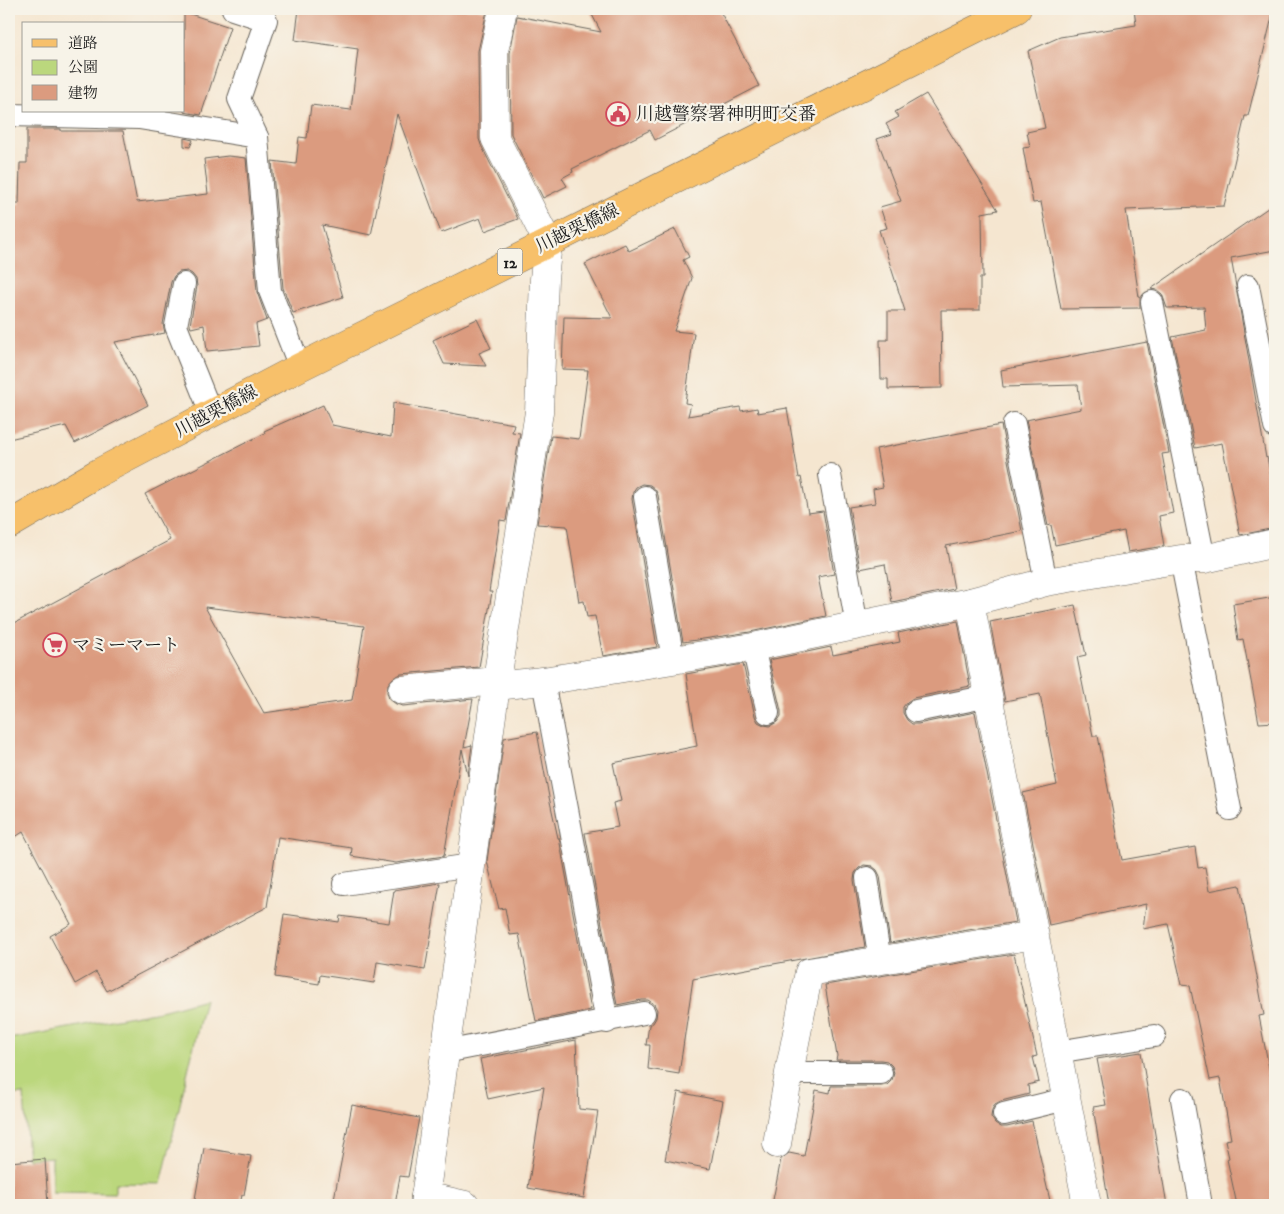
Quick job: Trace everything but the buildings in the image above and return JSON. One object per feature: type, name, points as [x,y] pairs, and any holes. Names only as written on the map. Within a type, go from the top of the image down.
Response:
[{"type":"main road","name":"川越栗橋線","points":[[9,525],[96,474],[300,367],[1017,9]]},
{"type":"street","points":[[464,1205],[424,1201],[496,683],[539,412],[544,279],[548,243],[495,138],[494,51],[503,9]]},
{"type":"street","points":[[402,690],[543,681],[753,647],[970,602],[1046,582],[1193,559],[1275,543]]},
{"type":"street","points":[[970,602],[1086,1205]]},
{"type":"street","points":[[777,1144],[809,972],[1034,935]]},
{"type":"lane","points":[[233,9],[266,20],[239,99],[257,137],[270,290],[300,367]]},
{"type":"lane","points":[[9,114],[139,118],[257,137]]},
{"type":"lane","points":[[184,284],[176,326],[211,413]]},
{"type":"lane","points":[[1248,286],[1275,427]]},
{"type":"lane","points":[[1152,302],[1230,809]]},
{"type":"lane","points":[[1014,424],[1046,582]]},
{"type":"lane","points":[[830,475],[857,626]]},
{"type":"lane","points":[[646,498],[673,660]]},
{"type":"lane","points":[[753,647],[768,713]]},
{"type":"lane","points":[[543,681],[607,1022]]},
{"type":"lane","points":[[916,711],[989,696]]},
{"type":"lane","points":[[344,884],[471,865]]},
{"type":"lane","points":[[867,878],[880,961]]},
{"type":"lane","points":[[446,1052],[607,1022],[644,1013]]},
{"type":"lane","points":[[1057,1052],[1154,1036]]},
{"type":"lane","points":[[789,1073],[881,1073]]},
{"type":"lane","points":[[1004,1114],[1066,1099]]},
{"type":"lane","points":[[1182,1099],[1201,1205]]},
{"type":"green space","points":[[205,999],[161,1184],[115,1183],[115,1193],[52,1192],[52,1157],[28,1159],[24,1094],[9,1095],[9,1039],[165,1010]]},
{"type":"place","name":"川越警察署神明町交番","points":[[618,114]]},
{"type":"place","name":"マミーマート","points":[[55,645]]}]
